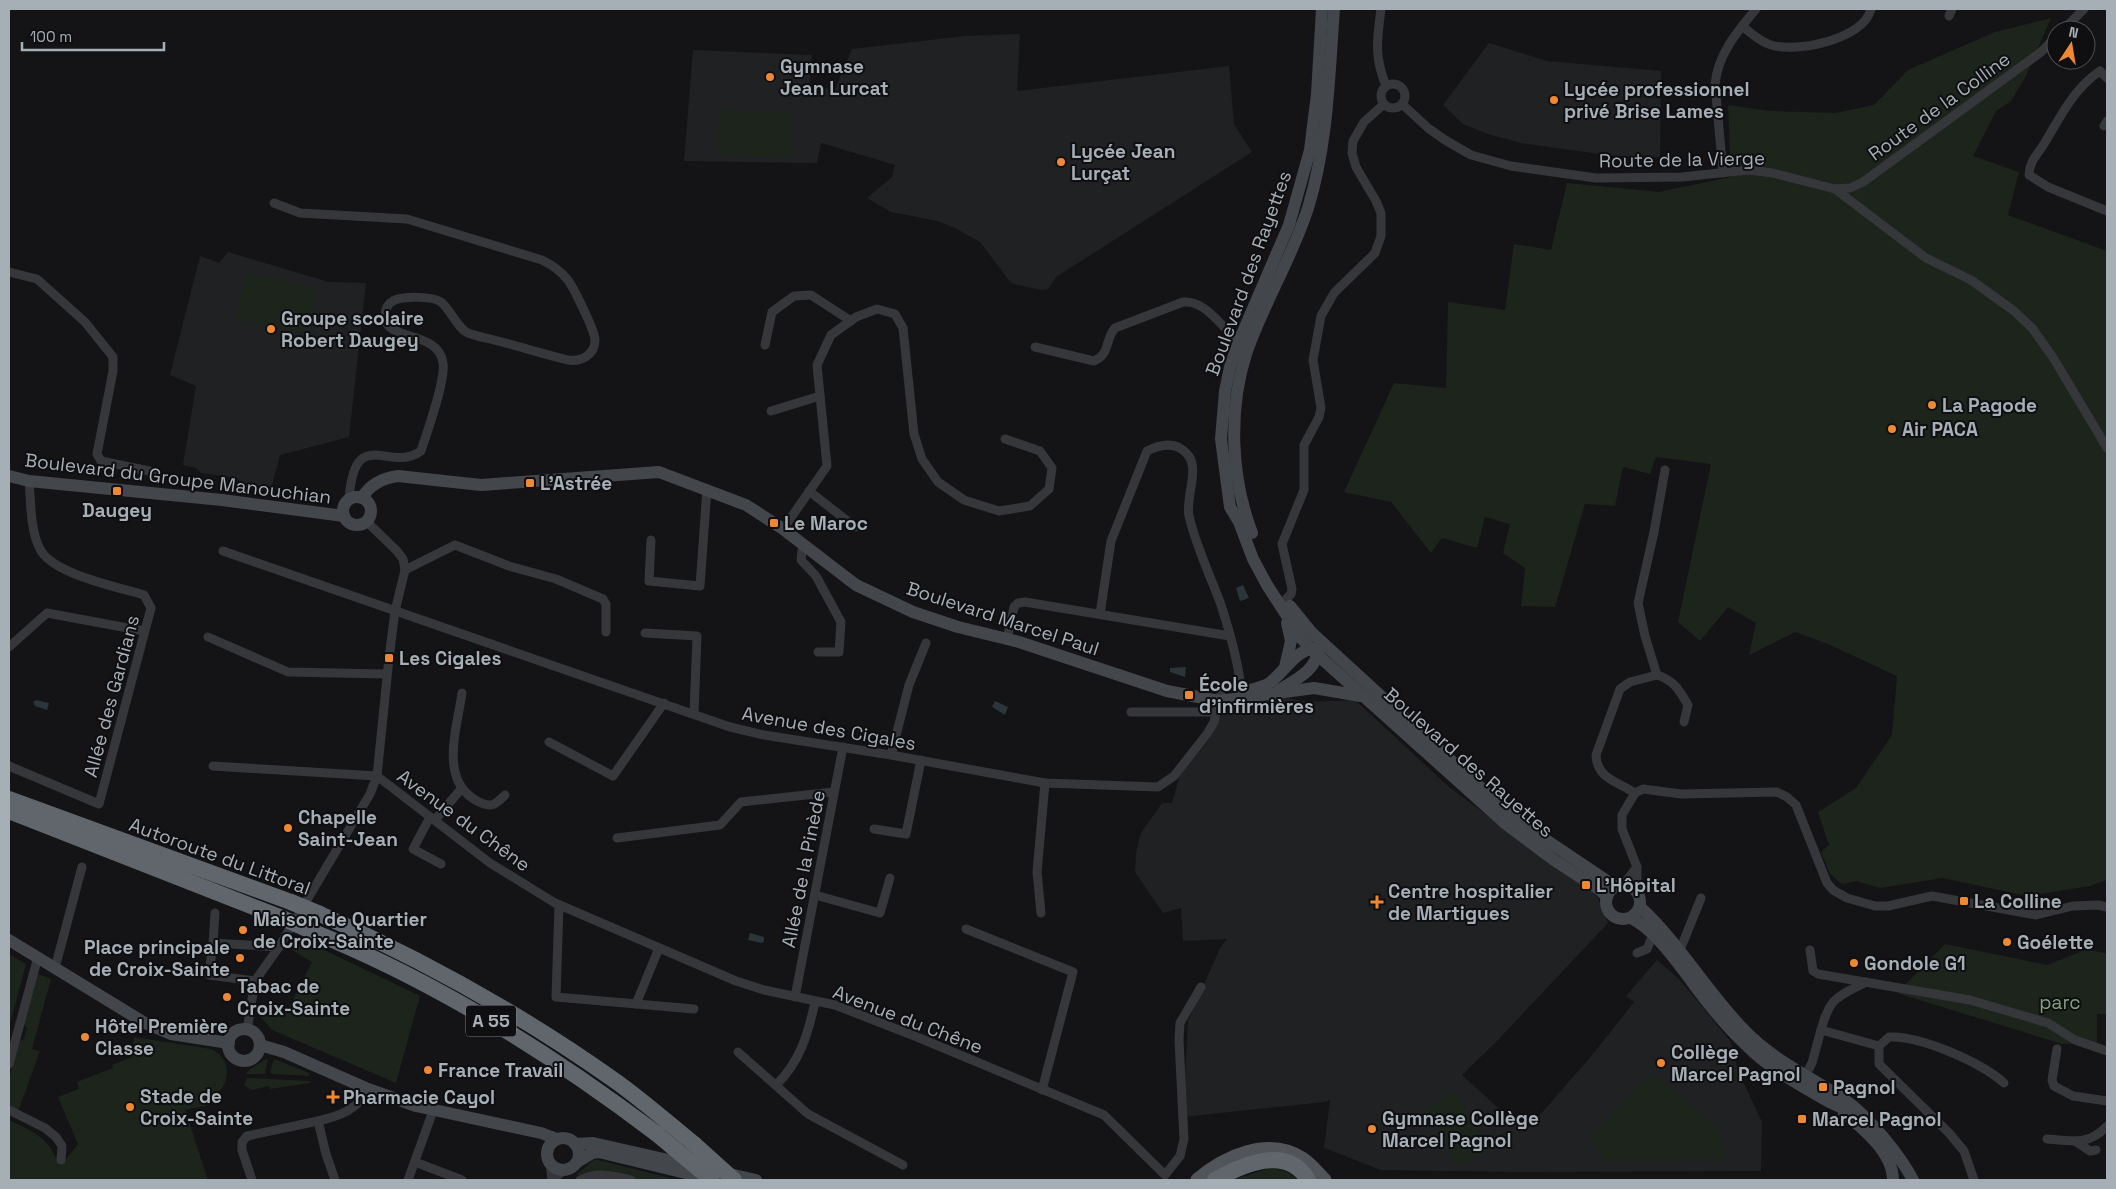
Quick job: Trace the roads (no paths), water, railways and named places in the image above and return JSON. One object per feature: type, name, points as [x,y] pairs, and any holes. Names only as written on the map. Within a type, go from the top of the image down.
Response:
[{"type":"highway","name":"Autoroute du Littoral","points":[[9,799],[291,902],[394,948],[479,993],[615,1081],[701,1145],[734,1180]]},
{"type":"highway","name":"Autoroute du Littoral","points":[[9,812],[282,918],[393,967],[510,1032],[602,1092],[714,1180]]},
{"type":"highway","points":[[701,1145],[746,1180]]},
{"type":"highway","points":[[1215,1180],[1251,1163],[1274,1160],[1294,1166],[1308,1180]]},
{"type":"main road","name":"Boulevard des Rayettes","points":[[1322,9],[1317,94],[1310,150],[1289,225],[1225,391],[1222,415],[1222,460],[1230,507],[1239,522],[1267,585],[1302,639],[1364,682],[1497,804],[1607,897]]},
{"type":"main road","name":"Boulevard des Rayettes","points":[[1334,9],[1325,134],[1308,209],[1297,236],[1244,343],[1234,422],[1237,473],[1241,498],[1250,526],[1271,576],[1316,648],[1364,696],[1506,824],[1558,855],[1620,886]]},
{"type":"main road","name":"Boulevard Marcel Paul","points":[[362,498],[366,491],[376,483],[385,478],[398,476],[481,485],[522,484],[659,472],[746,505],[783,529],[856,585],[914,612],[958,627],[1007,639],[1130,680],[1219,702],[1242,696],[1266,685],[1302,652],[1316,648]]},
{"type":"main road","name":"Boulevard du Groupe Manouchian","points":[[9,476],[29,481],[222,500],[344,516]]},
{"type":"main road","points":[[362,498],[370,508],[366,521],[355,524],[346,520],[344,504],[349,499],[362,498]]},
{"type":"main road","points":[[1230,507],[1254,570],[1288,623],[1291,641],[1284,670]]},
{"type":"main road","name":"Boulevard Marcel Paul","points":[[1273,694],[1300,677],[1311,667],[1316,648]]},
{"type":"main road","name":"Boulevard Marcel Paul","points":[[1242,696],[1314,688],[1364,696]]},
{"type":"main road","points":[[1620,886],[1631,887],[1637,891],[1641,900],[1636,914],[1631,918],[1620,920],[1611,914],[1607,906],[1607,897],[1611,891],[1620,886]]},
{"type":"main road","points":[[1640,907],[1678,955],[1719,1015],[1744,1044],[1776,1070],[1846,1101],[1894,1150],[1913,1180]]},
{"type":"main road","points":[[1631,918],[1642,924],[1678,955]]},
{"type":"main road","points":[[9,940],[145,1023],[172,1034],[229,1043]]},
{"type":"main road","points":[[247,1030],[256,1035],[260,1045],[252,1059],[240,1060],[230,1052],[229,1043],[233,1034],[247,1030]]},
{"type":"main road","points":[[260,1045],[284,1052],[368,1089],[433,1111],[558,1139],[567,1139],[575,1144],[593,1143],[756,1180]]},
{"type":"main road","points":[[1802,1080],[1836,1106],[1865,1132],[1886,1156],[1892,1168],[1893,1180]]},
{"type":"main road","points":[[1836,1106],[1849,1110],[1867,1126],[1897,1164],[1903,1180]]},
{"type":"main road","points":[[529,1132],[538,1139],[549,1158],[559,1170],[574,1166],[592,1153],[600,1152],[714,1180]]},
{"type":"main road","points":[[549,1158],[550,1144],[558,1139]]},
{"type":"main road","points":[[575,1144],[578,1152],[577,1162]]},
{"type":"main road","points":[[1198,1180],[1226,1161],[1249,1152],[1269,1150],[1294,1155],[1309,1164],[1324,1180]]},
{"type":"street","points":[[1381,9],[1376,48],[1379,69],[1386,86],[1381,96],[1384,104],[1393,108],[1402,104],[1405,98],[1403,89],[1397,85],[1386,86]]},
{"type":"street","points":[[1723,173],[1715,84],[1716,74],[1724,51],[1756,9]]},
{"type":"street","points":[[1742,26],[1763,42],[1771,45],[1800,47],[1847,34],[1865,22],[1871,9]]},
{"type":"street","points":[[2073,20],[2084,9]]},
{"type":"street","name":"Route de la Colline","points":[[1835,189],[1850,188],[1863,182],[2046,47]]},
{"type":"street","points":[[2107,78],[2097,68],[2087,79],[2061,115],[2029,166],[2029,175],[2048,187],[2107,210]]},
{"type":"street","points":[[1285,600],[1291,594],[1292,589],[1282,544],[1304,490],[1304,446],[1319,417],[1321,408],[1314,360],[1321,316],[1338,288],[1375,252],[1381,236],[1381,219],[1378,207],[1356,167],[1352,153],[1353,141],[1364,122],[1384,104]]},
{"type":"street","name":"Route de la Vierge","points":[[1402,104],[1428,128],[1471,155],[1511,166],[1596,178],[1675,177],[1748,170],[1773,173],[1835,189],[1926,258],[1971,280],[2014,311],[2033,329],[2054,359],[2107,448]]},
{"type":"street","points":[[274,203],[300,213],[407,219],[542,260],[556,268],[568,280],[594,334],[594,346],[587,357],[575,361],[568,360],[467,332],[437,299],[430,297],[398,299],[392,302],[387,306],[385,321],[388,326],[394,331],[426,340],[434,346],[443,360],[442,377],[421,451],[409,457],[380,454],[365,458],[354,469],[351,476],[349,499]]},
{"type":"street","points":[[9,272],[37,279],[85,322],[113,357],[113,371],[97,454],[101,462],[154,472]]},
{"type":"street","points":[[765,345],[772,312],[794,296],[811,295],[851,321]]},
{"type":"street","points":[[1035,347],[1094,362],[1101,359],[1106,352],[1110,333],[1115,328],[1190,301],[1204,309],[1222,327],[1244,343]]},
{"type":"street","points":[[783,529],[827,466],[817,366],[831,335],[851,321],[877,309],[895,314],[903,328],[914,434],[922,459],[938,482],[964,500],[999,511],[1030,506],[1049,489],[1052,468],[1040,451],[1005,439]]},
{"type":"street","points":[[771,411],[820,396]]},
{"type":"street","points":[[1100,614],[1111,541],[1147,451],[1160,444],[1176,445],[1189,456],[1193,467],[1188,513],[1198,550],[1219,602],[1230,636],[1242,696]]},
{"type":"street","points":[[1657,675],[1645,636],[1638,603],[1654,532],[1665,470]]},
{"type":"street","name":"Allée des Gardians","points":[[9,766],[99,804],[151,608],[144,595],[64,570],[48,561],[36,539],[29,481]]},
{"type":"street","points":[[651,540],[649,581],[700,586],[707,489]]},
{"type":"street","points":[[809,491],[855,527]]},
{"type":"street","points":[[247,1030],[255,981],[279,947],[370,794],[377,776],[395,611],[405,570],[397,551],[366,521]]},
{"type":"street","points":[[405,570],[455,545],[509,566],[556,579],[603,599],[606,604],[606,632]]},
{"type":"street","points":[[805,546],[802,551],[801,560],[816,576],[842,622],[839,652],[818,652]]},
{"type":"street","name":"Avenue des Cigales","points":[[223,551],[730,727],[764,735],[1045,782],[1158,787],[1174,776],[1198,747],[1214,722],[1219,702]]},
{"type":"street","points":[[1007,639],[1014,607],[1025,602],[1230,636]]},
{"type":"street","points":[[9,647],[47,613],[144,631]]},
{"type":"street","points":[[645,633],[697,636],[694,713]]},
{"type":"street","points":[[208,637],[288,672],[387,674]]},
{"type":"street","points":[[891,755],[909,685],[926,643]]},
{"type":"street","points":[[1635,793],[1602,774],[1596,765],[1596,754],[1620,689],[1630,682],[1657,675],[1669,679],[1680,691],[1688,705],[1684,722]]},
{"type":"street","points":[[462,693],[452,762],[461,789],[488,807],[494,806],[505,795]]},
{"type":"street","points":[[1131,712],[1219,702]]},
{"type":"street","points":[[548,742],[613,776],[664,703]]},
{"type":"street","name":"Allée de la Pinède","points":[[795,997],[843,748]]},
{"type":"street","points":[[874,829],[906,834],[921,760]]},
{"type":"street","points":[[213,766],[377,776]]},
{"type":"street","name":"Avenue du Chêne","points":[[377,776],[490,863],[559,905],[736,981],[764,990],[834,1005],[1104,1115],[1165,1175],[1180,1156],[1184,1139],[1179,1040],[1180,1023],[1202,987]]},
{"type":"street","points":[[1041,913],[1037,872],[1045,782]]},
{"type":"street","points":[[441,864],[413,849],[432,819],[461,789]]},
{"type":"street","points":[[1637,891],[1637,867],[1622,829],[1622,815],[1635,793],[1643,789],[1682,794],[1777,792],[1787,796],[1796,805],[1827,883],[1833,890],[1846,898],[1875,906],[1888,906],[1932,896],[2036,914],[2073,906],[2098,905],[2107,907]]},
{"type":"street","points":[[617,838],[720,825],[741,802],[834,792]]},
{"type":"street","points":[[55,968],[82,867]]},
{"type":"street","points":[[1620,886],[1637,867]]},
{"type":"street","points":[[815,895],[880,913],[890,878]]},
{"type":"street","points":[[1678,955],[1701,898]]},
{"type":"street","points":[[559,905],[556,997],[694,1009]]},
{"type":"street","points":[[215,913],[209,975],[255,981]]},
{"type":"street","points":[[966,929],[1073,972],[1042,1090]]},
{"type":"street","points":[[1636,953],[1647,949],[1653,935]]},
{"type":"street","points":[[213,943],[279,947]]},
{"type":"street","points":[[636,1004],[659,948]]},
{"type":"street","points":[[1810,950],[1813,971],[1818,974],[1953,996],[2002,1008],[2048,1023],[2075,1040],[2107,1051]]},
{"type":"street","points":[[9,1064],[38,957]]},
{"type":"street","points":[[1802,1080],[1812,1063],[1829,1005],[1840,996],[1866,982]]},
{"type":"street","points":[[776,1085],[798,1055],[805,1041],[815,1002]]},
{"type":"street","points":[[1821,1030],[1879,1046]]},
{"type":"street","points":[[1974,1180],[1964,1151],[1949,1133],[1879,1064],[1879,1046],[1889,1037],[1906,1038],[1971,1061],[1994,1074],[2004,1083]]},
{"type":"street","points":[[2057,1049],[2052,1080],[2054,1086],[2073,1096],[2107,1101]]},
{"type":"street","points":[[738,1052],[808,1114],[903,1165]]},
{"type":"street","points":[[252,1180],[242,1150],[242,1142],[247,1136],[340,1115],[358,1105],[368,1089]]},
{"type":"street","points":[[9,1110],[52,1132],[62,1146],[61,1160]]},
{"type":"street","points":[[408,1180],[433,1111]]},
{"type":"street","points":[[318,1121],[335,1180]]},
{"type":"street","points":[[2047,1139],[2086,1140],[2098,1136],[2107,1126]]},
{"type":"street","points":[[2075,1141],[2090,1151],[2096,1150]]},
{"type":"street","points":[[549,1158],[553,1180]]},
{"type":"street","points":[[415,1162],[462,1180]]},
{"type":"street","points":[[553,1180],[564,1170]]},
{"type":"street","points":[[580,1180],[603,1174],[631,1180]]},
{"type":"place","name":"Gymnase Jean Lurcat","points":[[770,77]]},
{"type":"place","name":"Lycée professionnel privé Brise Lames","points":[[1554,100]]},
{"type":"place","name":"Lycée Jean Lurçat","points":[[1061,162]]},
{"type":"place","name":"Groupe scolaire Robert Daugey","points":[[271,329]]},
{"type":"place","name":"La Pagode","points":[[1932,405]]},
{"type":"place","name":"Air PACA","points":[[1892,429]]},
{"type":"place","name":"L’Astrée","points":[[530,483]]},
{"type":"place","name":"Daugey","points":[[117,491]]},
{"type":"place","name":"Le Maroc","points":[[774,523]]},
{"type":"place","name":"Les Cigales","points":[[389,658]]},
{"type":"place","name":"École d’infirmières","points":[[1189,695]]},
{"type":"place","name":"Chapelle Saint-Jean","points":[[288,828]]},
{"type":"place","name":"L’Hôpital","points":[[1586,885]]},
{"type":"place","name":"La Colline","points":[[1964,901]]},
{"type":"place","name":"Centre hospitalier de Martigues","points":[[1377,902]]},
{"type":"place","name":"Maison de Quartier de Croix-Sainte","points":[[243,930]]},
{"type":"place","name":"Goélette","points":[[2007,942]]},
{"type":"place","name":"Place principale de Croix-Sainte","points":[[240,958]]},
{"type":"place","name":"Gondole G1","points":[[1854,963]]},
{"type":"place","name":"Tabac de Croix-Sainte","points":[[227,997]]},
{"type":"place","name":"Hôtel Première Classe","points":[[85,1037]]},
{"type":"place","name":"Collège Marcel Pagnol","points":[[1661,1063]]},
{"type":"place","name":"France Travail","points":[[428,1070]]},
{"type":"place","name":"Pagnol","points":[[1823,1087]]},
{"type":"place","name":"Pharmacie Cayol","points":[[333,1097]]},
{"type":"place","name":"Stade de Croix-Sainte","points":[[130,1107]]},
{"type":"place","name":"Marcel Pagnol","points":[[1802,1119]]},
{"type":"place","name":"Gymnase Collège Marcel Pagnol","points":[[1372,1129]]},
{"type":"park label","name":"parc","points":[[2060,1002]]}]
